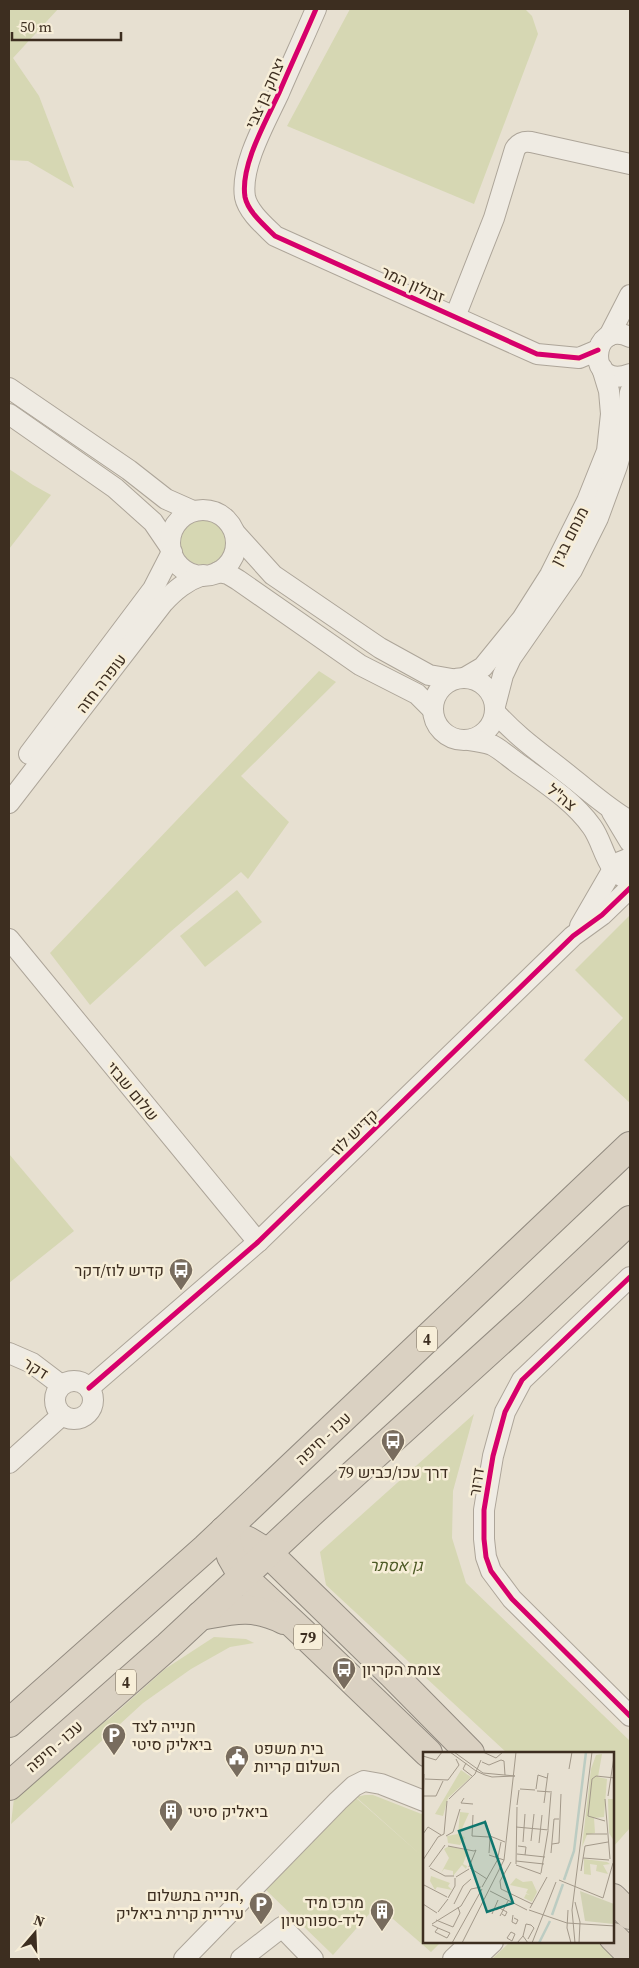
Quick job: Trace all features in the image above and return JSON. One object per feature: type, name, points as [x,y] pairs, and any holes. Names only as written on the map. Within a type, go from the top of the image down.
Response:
[{"type":"highway","name":"עכו - חיפה","points":[[9,1724],[224,1532],[630,1146]]},
{"type":"highway","name":"עכו - חיפה","points":[[9,1786],[168,1646],[198,1616],[531,1313],[630,1220]]},
{"type":"highway","points":[[302,1588],[295,1574],[291,1559],[298,1537],[314,1510]]},
{"type":"highway","name":"79","points":[[224,1532],[248,1541],[268,1553],[469,1752]]},
{"type":"highway","name":"79","points":[[224,1532],[231,1556],[243,1577],[303,1632],[427,1752]]},
{"type":"highway","points":[[198,1616],[228,1610],[257,1610],[275,1616],[303,1632]]},
{"type":"highway","points":[[614,1899],[630,1914]]},
{"type":"highway","points":[[614,1938],[630,1954]]},
{"type":"street","name":"יצחק בן צבי","points":[[245,189],[248,166],[258,139],[316,9]]},
{"type":"street","points":[[455,316],[494,218],[518,144],[525,141],[531,142],[630,164]]},
{"type":"street","name":"זבולון המר","points":[[245,189],[245,200],[256,216],[275,236],[537,354],[579,358],[603,352]]},
{"type":"street","points":[[630,294],[603,352],[610,376],[618,377],[630,374]]},
{"type":"street","points":[[603,352],[622,334],[630,337]]},
{"type":"street","name":"מנחם בגין","points":[[459,678],[483,667],[522,618],[550,575],[587,501],[607,451],[611,414],[603,352]]},
{"type":"street","points":[[9,388],[128,470],[166,499],[193,511]]},
{"type":"street","name":"מנחם בגין","points":[[495,709],[503,676],[511,658],[572,570],[598,518],[625,438],[630,392]]},
{"type":"street","points":[[9,414],[115,488],[153,522],[176,561],[183,569],[192,574],[228,574],[360,665],[417,694],[432,709]]},
{"type":"street","points":[[171,550],[170,537],[174,527],[184,515],[193,511],[208,510],[218,514],[227,520],[234,533],[274,575],[380,648],[429,674],[459,678],[482,684],[489,690],[495,709],[489,727],[477,737],[469,740],[451,738],[444,733],[437,726],[432,709],[435,694],[445,683],[459,678]]},
{"type":"street","points":[[210,574],[226,566],[232,558],[236,543],[234,533]]},
{"type":"street","name":"עופרה חזה","points":[[9,782],[153,589],[171,550]]},
{"type":"street","name":"עופרה חזה","points":[[9,803],[163,603],[188,580],[210,574]]},
{"type":"street","name":"צה\"ל","points":[[495,709],[508,727],[599,800],[630,821]]},
{"type":"street","name":"צה\"ל","points":[[469,740],[493,745],[583,815],[593,828],[607,861],[618,874],[630,880]]},
{"type":"street","points":[[599,800],[621,825],[630,842]]},
{"type":"street","name":"קדיש לוז","points":[[573,936],[613,869],[620,862],[630,858]]},
{"type":"street","name":"קדיש לוז","points":[[89,1388],[258,1242],[573,936],[602,915],[630,888]]},
{"type":"street","name":"שלום שבזי","points":[[9,940],[258,1242]]},
{"type":"street","name":"דרור","points":[[630,1278],[522,1380],[505,1412],[493,1456],[484,1510],[486,1557],[491,1572],[512,1599],[630,1716]]},
{"type":"street","name":"דקר","points":[[9,1353],[32,1363],[61,1385]]},
{"type":"street","points":[[79,1381],[89,1388],[93,1399],[90,1411],[80,1418],[74,1419],[62,1415],[58,1411],[54,1400],[61,1385],[66,1382],[79,1381]]},
{"type":"street","points":[[9,1463],[62,1415]]},
{"type":"street","points":[[338,1801],[345,1774]]},
{"type":"street","points":[[184,1959],[354,1786],[364,1781],[381,1784],[423,1801]]},
{"type":"street","points":[[240,1959],[282,1927],[313,1959]]},
{"type":"street","points":[[453,1959],[470,1943]]},
{"type":"street","points":[[475,1959],[492,1943]]},
{"type":"green space","points":[[9,9],[58,9],[13,58],[39,96],[74,188],[28,161],[9,160]]},
{"type":"green space","points":[[350,9],[525,9],[532,16],[538,34],[474,204],[287,126]]},
{"type":"green space","points":[[9,469],[51,495],[9,549]]},
{"type":"green space","points":[[208,519],[220,525],[225,533],[225,551],[220,559],[212,564],[198,565],[186,559],[181,551],[180,537],[186,525],[194,520]]},
{"type":"green space","points":[[319,671],[336,682],[241,776],[289,822],[248,879],[241,872],[170,932],[90,1005],[50,953]]},
{"type":"green space","points":[[237,890],[262,922],[205,967],[180,936]]},
{"type":"green space","points":[[630,915],[630,1103],[584,1060],[623,1018],[575,970]]},
{"type":"green space","points":[[9,1154],[74,1231],[9,1283]]},
{"type":"green space","name":"גן אסתר","points":[[474,1414],[453,1491],[452,1538],[466,1583],[630,1741],[630,1828],[614,1846],[614,1752],[506,1752],[326,1585],[320,1552]]},
{"type":"green space","points":[[214,1637],[246,1639],[254,1643],[230,1647],[191,1669],[143,1703],[11,1824],[14,1798],[81,1734],[109,1719],[165,1669]]},
{"type":"green space","points":[[373,1795],[423,1815],[423,1943],[440,1943],[431,1952],[377,1905],[333,1955],[265,1889],[355,1797],[422,1856],[356,1797]]},
{"type":"green space","points":[[509,1943],[609,1943],[627,1959],[492,1959]]},
{"type":"cycle path","points":[[316,9],[250,158],[244,185],[245,197],[253,213],[275,236],[537,354],[579,358],[598,350]]},
{"type":"cycle path","points":[[89,1388],[258,1242],[573,936],[602,915],[630,888]]},
{"type":"cycle path","points":[[630,1277],[522,1380],[505,1412],[493,1456],[484,1510],[486,1557],[491,1571],[512,1599],[630,1716]]},
{"type":"place","name":"קדיש לוז/דקר","points":[[181,1291]]},
{"type":"place","name":"דרך עכו/כביש 79","points":[[393,1462]]},
{"type":"place","name":"צומת הקריון","points":[[344,1690]]},
{"type":"place","name":"חנייה לצד ביאליק סיטי","points":[[114,1756]]},
{"type":"place","name":"בית משפט השלום קריות","points":[[237,1778]]},
{"type":"place","name":"ביאליק סיטי","points":[[171,1832]]},
{"type":"place","name":"חנייה בתשלום, עיריית קרית ביאליק","points":[[261,1925]]},
{"type":"place","name":"מרכז מיד ליד-ספורטיון","points":[[382,1932]]}]
